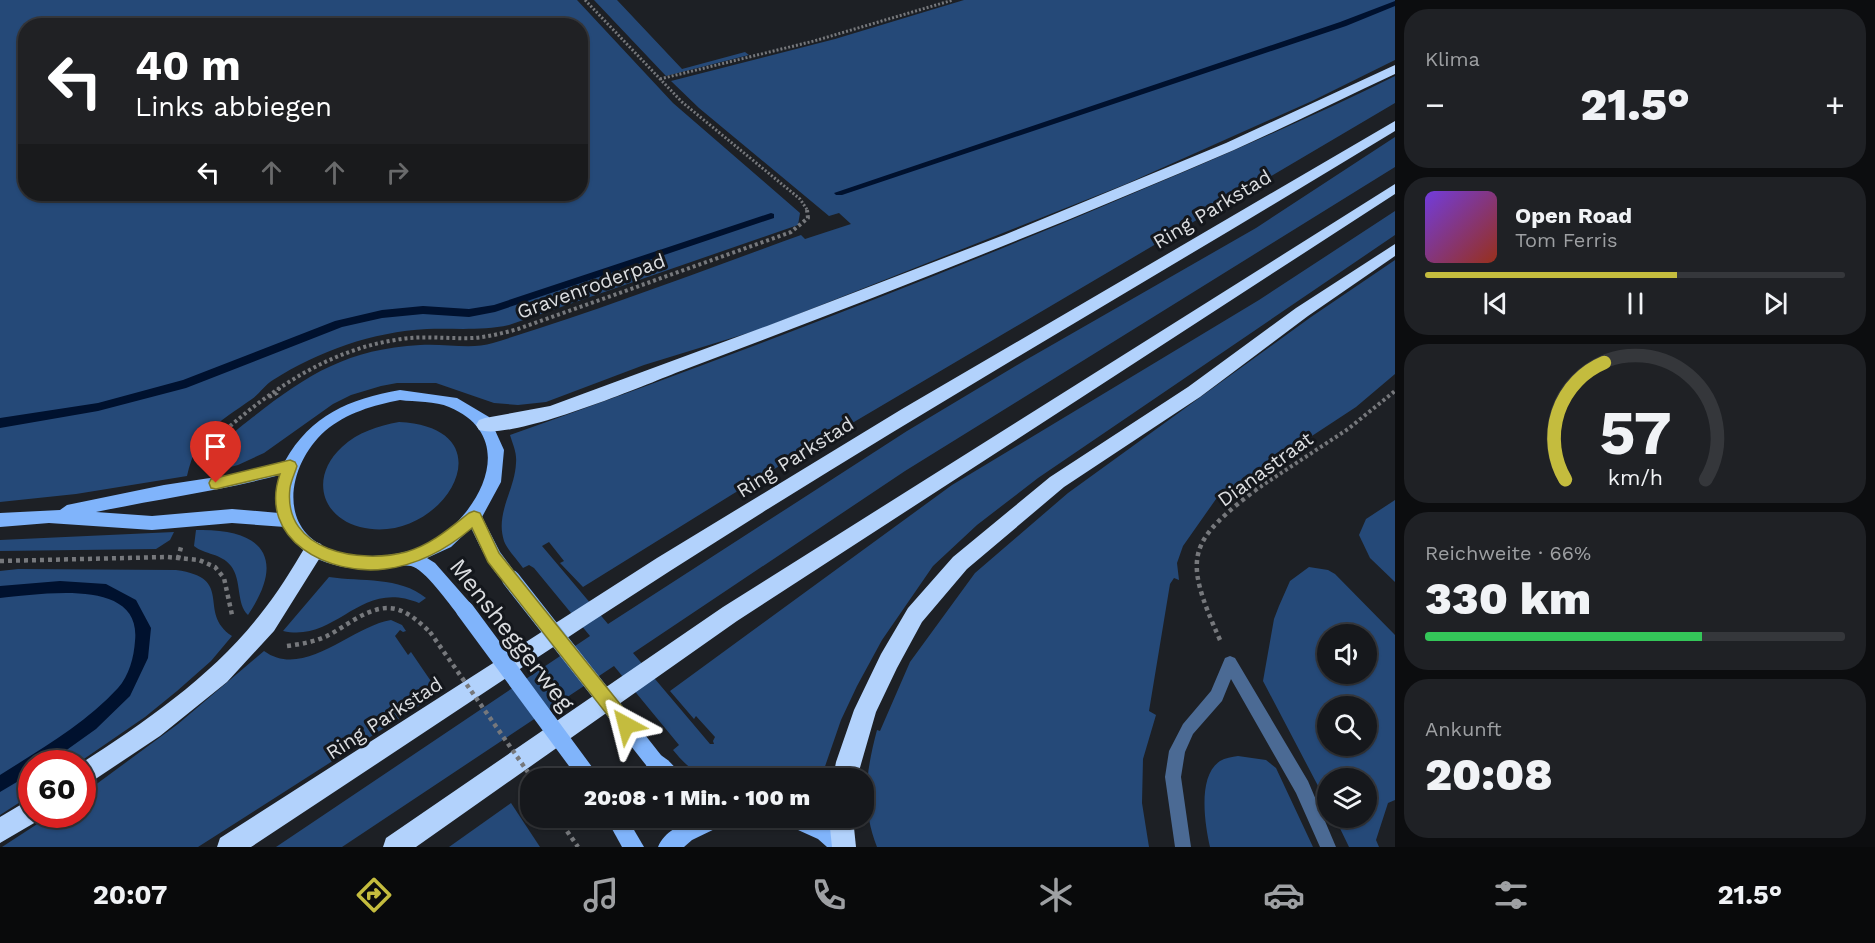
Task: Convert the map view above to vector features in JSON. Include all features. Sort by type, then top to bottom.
[{"type":"highway","points":[[485,425],[552,412],[773,330],[1009,238],[1231,146],[1395,69]]},
{"type":"highway","name":"Ring Parkstad","points":[[229,847],[664,564],[908,414],[1202,242],[1395,125]]},
{"type":"highway","points":[[395,847],[730,614],[1395,188]]},
{"type":"highway","points":[[847,768],[865,710],[889,661],[915,615],[960,563],[1058,482],[1194,392],[1302,312],[1395,249]]},
{"type":"highway","points":[[96,767],[167,716],[217,675],[258,635],[286,597],[314,550]]},
{"type":"highway","points":[[0,831],[18,819]]},
{"type":"highway","points":[[842,828],[844,847]]},
{"type":"main road","points":[[421,395],[458,404],[473,413],[485,425],[493,438],[497,452],[494,485],[474,518],[443,542],[412,557],[385,563],[359,563],[334,559],[314,550],[300,538],[288,520],[283,506],[283,487],[290,466],[306,442],[321,427],[348,410],[378,399],[421,395]]},
{"type":"main road","points":[[0,520],[49,516],[164,491],[236,480],[290,466]]},
{"type":"main road","points":[[49,516],[152,523],[232,516],[288,520]]},
{"type":"main road","name":"Mensheggerweg","points":[[474,518],[494,557],[661,768]]},
{"type":"main road","name":"Mensheggerweg","points":[[412,557],[429,568],[465,610],[582,768]]},
{"type":"main road","points":[[622,828],[634,847]]},
{"type":"main road","points":[[668,847],[695,828]]},
{"type":"main road","points":[[816,828],[844,847]]},
{"type":"street","points":[[1183,847],[1173,777],[1177,751],[1188,729],[1217,696],[1230,663]]},
{"type":"street","points":[[1230,663],[1302,787],[1328,847]]},
{"type":"path","name":"Gravenroderpad","points":[[196,487],[201,463],[210,446],[261,400],[277,393],[280,385],[320,362],[361,347],[419,337],[480,338],[518,329],[790,232],[808,218],[808,211],[800,199],[716,132],[659,80],[585,0]]},
{"type":"path","points":[[659,80],[797,46],[953,0]]},
{"type":"path","name":"Dianastraat","points":[[1230,663],[1194,579],[1196,555],[1206,537],[1227,512],[1248,495],[1351,427],[1395,391]]},
{"type":"path","points":[[0,561],[178,559],[187,521]]},
{"type":"path","points":[[430,632],[525,768]]},
{"type":"path","points":[[566,828],[578,847]]},
{"type":"shaded area","points":[[0,0],[577,0],[673,103],[800,213],[798,225],[509,325],[478,329],[406,331],[366,339],[327,352],[273,380],[252,399],[219,422],[210,430],[197,449],[187,476],[76,494],[0,502]]},
{"type":"shaded area","points":[[594,0],[617,0],[682,69],[745,52],[749,55],[666,76]]},
{"type":"shaded area","points":[[964,0],[1395,0],[1395,60],[1312,101],[1126,184],[761,329],[644,365],[546,402],[518,405],[494,403],[436,383],[397,383],[381,386],[351,395],[333,404],[264,453],[238,465],[211,472],[215,455],[225,441],[239,428],[311,376],[350,358],[394,347],[476,346],[493,343],[609,305],[801,235],[805,239],[851,224],[839,213],[829,216],[699,108],[671,81],[835,39]]},
{"type":"shaded area","points":[[1395,76],[1395,103],[749,484],[583,587],[560,563],[564,561],[549,542],[542,546],[608,624],[907,431],[1256,228],[1395,137],[1395,167],[905,471],[633,653],[710,744],[714,744],[715,737],[696,716],[694,719],[670,691],[952,485],[1259,300],[1395,211],[1395,235],[1038,478],[977,525],[933,566],[882,640],[857,686],[841,720],[824,768],[691,768],[673,750],[679,745],[614,666],[342,847],[276,847],[590,636],[534,568],[529,565],[523,568],[504,541],[502,521],[516,463],[510,435],[884,296],[1215,159]]},
{"type":"shaded area","points":[[1395,260],[1395,374],[1356,407],[1216,499],[1183,546],[1177,563],[1179,580],[1174,578],[1170,584],[1149,711],[1156,715],[1143,759],[1142,803],[1149,847],[877,847],[871,828],[874,828],[874,768],[869,768],[877,730],[880,731],[910,662],[975,573],[1068,493],[1311,317]]},
{"type":"shaded area","points":[[399,422],[434,429],[453,444],[459,463],[453,485],[438,505],[416,520],[390,529],[360,527],[346,522],[328,504],[324,493],[323,482],[332,458],[348,442],[362,434]]},
{"type":"shaded area","points":[[1395,500],[1395,582],[1370,558],[1359,535],[1366,519]]},
{"type":"shaded area","points":[[196,530],[237,534],[251,540],[261,550],[266,562],[266,577],[260,594],[248,615],[242,605],[237,578],[231,566],[218,556],[194,546]]},
{"type":"shaded area","points":[[174,532],[170,540],[156,549],[0,551],[0,540]]},
{"type":"shaded area","points":[[1309,567],[1328,570],[1335,574],[1395,635],[1395,800],[1388,803],[1376,840],[1379,847],[1349,847],[1340,828],[1377,828],[1377,768],[1317,768],[1317,784],[1263,681],[1274,619],[1290,581]]},
{"type":"shaded area","points":[[18,569],[176,570],[194,574],[205,580],[211,588],[216,617],[222,627],[232,636],[211,661],[177,691],[145,717],[96,751],[18,750],[18,803],[0,815],[0,571]]},
{"type":"shaded area","points":[[329,577],[392,583],[404,586],[426,598],[419,603],[398,598],[380,599],[364,604],[319,628],[302,632],[283,631]]},
{"type":"shaded area","points":[[391,620],[402,625],[406,631],[400,630],[395,636],[408,655],[411,652],[439,693],[198,847],[2,847],[31,828],[96,828],[96,784],[178,724],[264,651],[279,658],[295,659],[311,656],[376,624]]},
{"type":"shaded area","points":[[1238,756],[1266,760],[1276,768],[1313,847],[1210,847],[1204,801],[1208,778],[1220,761]]},
{"type":"shaded area","points":[[511,803],[520,817],[520,828],[527,828],[540,847],[449,847]]},
{"type":"waterway","points":[[839,193],[1343,24],[1395,3]]},
{"type":"waterway","points":[[0,423],[98,407],[186,384],[339,324],[382,314],[423,310],[469,313],[495,308],[771,216]]},
{"type":"waterway","points":[[0,592],[60,587],[106,590],[131,604],[144,628],[141,658],[125,691],[91,724],[53,750]]},
{"type":"waterway","points":[[0,784],[18,773]]},
{"type":"route","points":[[216,483],[290,466],[283,487],[283,506],[288,520],[300,538],[314,550],[334,559],[359,563],[385,563],[412,557],[436,547],[457,534],[474,518],[494,557],[626,725]]}]
